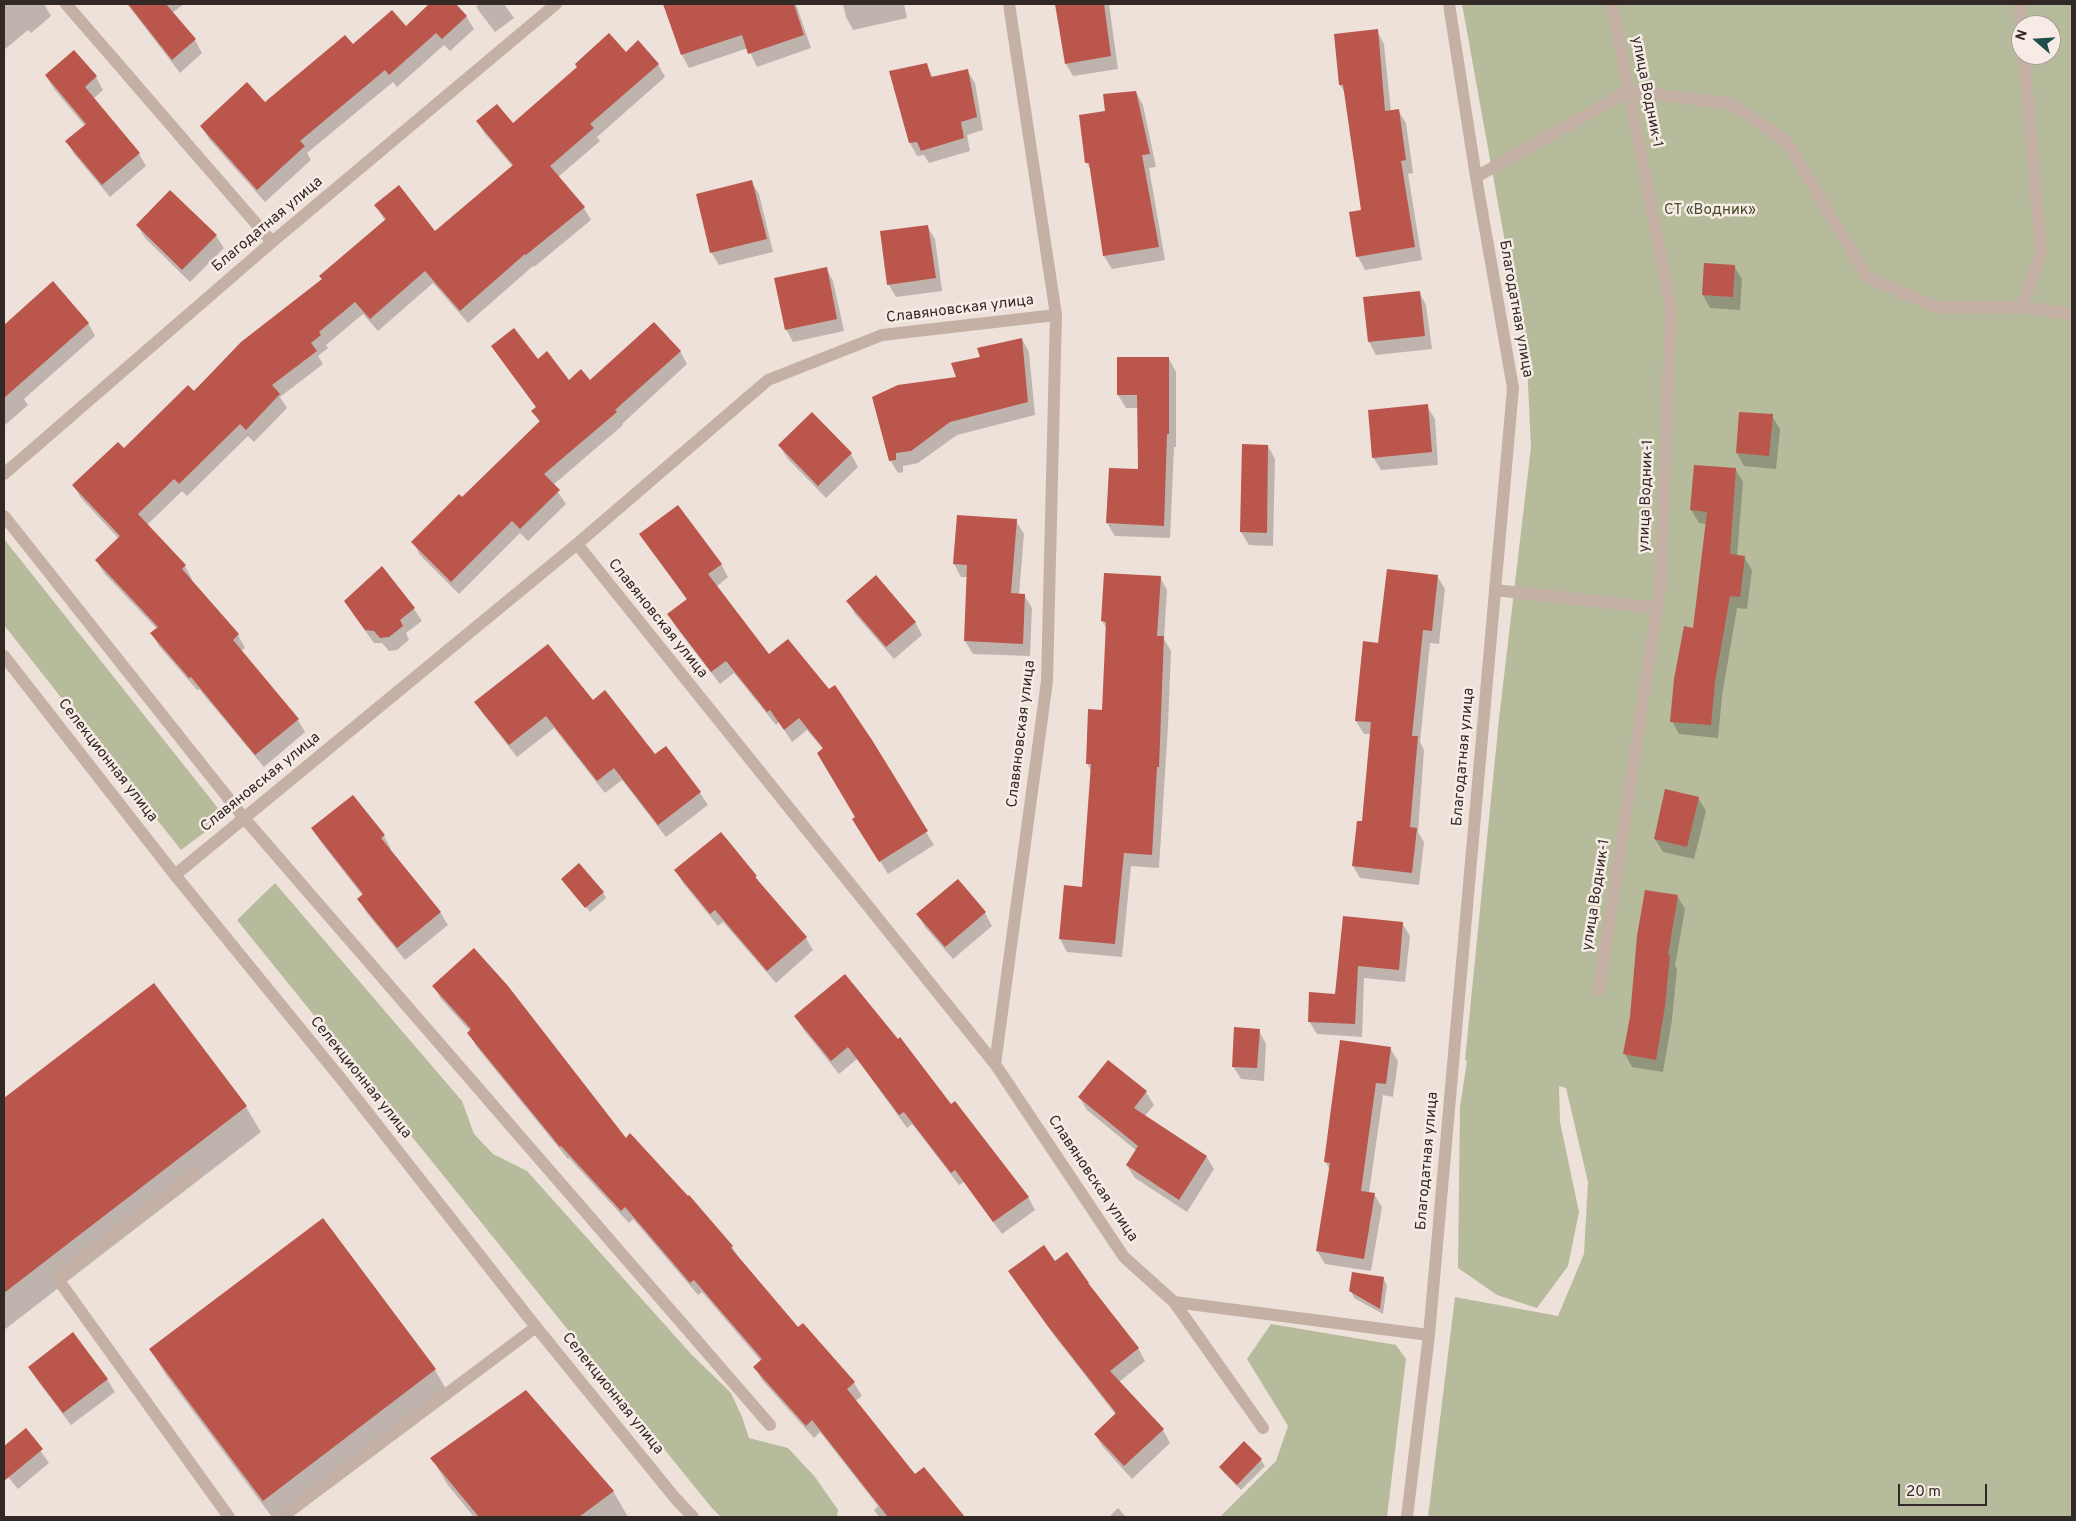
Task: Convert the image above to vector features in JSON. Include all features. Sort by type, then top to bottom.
[{"type":"street","points":[[66,4],[272,242]]},
{"type":"street","name":"Благодатная улица","points":[[4,474],[272,242],[556,4]]},
{"type":"street","name":"Славяновская улица","points":[[995,1064],[1046,681],[1056,315],[1010,4]]},
{"type":"street","name":"Благодатная улица","points":[[1407,1517],[1429,1335],[1513,388],[1448,4]]},
{"type":"street","name":"улица Водник-1","points":[[1599,990],[1660,588],[1671,309],[1612,4]]},
{"type":"street","points":[[2022,306],[2041,253],[2025,65]]},
{"type":"street","points":[[1476,177],[1629,91],[1732,104],[1786,142],[1867,277],[1936,307],[2022,306],[2072,314]]},
{"type":"street","name":"Славяновская улица","points":[[175,875],[577,544],[768,380],[882,335],[1056,315]]},
{"type":"street","points":[[4,516],[244,818],[770,1425]]},
{"type":"street","name":"Славяновская улица","points":[[577,544],[995,1064],[1124,1256],[1174,1302],[1263,1428]]},
{"type":"street","points":[[1495,590],[1657,608]]},
{"type":"street","name":"Селекционная улица","points":[[5,661],[175,875],[342,1080],[536,1327],[675,1498],[693,1517]]},
{"type":"street","points":[[196,1174],[57,1278],[229,1517]]},
{"type":"street","points":[[1174,1302],[1429,1335]]},
{"type":"street","points":[[282,1517],[536,1327]]},
{"type":"green space","name":"СТ «Водник»","points":[[1462,4],[2072,4],[2072,1517],[1428,1517],[1455,1297],[1558,1316],[1584,1254],[1588,1182],[1566,1088],[1559,1086],[1560,1122],[1579,1212],[1568,1266],[1537,1308],[1497,1295],[1458,1268],[1460,1107],[1467,1061],[1465,1060],[1499,719],[1531,447],[1527,364]]},
{"type":"green space","points":[[4,539],[225,817],[181,850],[4,625]]},
{"type":"green space","points":[[275,883],[462,1101],[474,1134],[493,1154],[527,1171],[692,1355],[731,1393],[749,1438],[788,1448],[815,1477],[838,1510],[837,1517],[721,1517],[711,1507],[237,920]]},
{"type":"green space","points":[[1271,1324],[1396,1345],[1406,1359],[1387,1517],[1220,1517],[1276,1461],[1288,1426],[1247,1359]]},
{"type":"building","points":[[128,4],[166,4],[196,39],[172,60]]},
{"type":"building","points":[[429,4],[456,4],[467,16],[442,39],[436,33],[389,75],[385,70],[300,141],[305,146],[257,190],[200,126],[247,82],[265,102],[345,35],[353,44],[392,10],[406,26]]},
{"type":"building","points":[[663,4],[794,4],[804,35],[748,54],[742,35],[681,55]]},
{"type":"building","points":[[1055,4],[1104,4],[1111,56],[1065,64]]},
{"type":"building","points":[[1378,29],[1385,111],[1399,109],[1406,160],[1401,161],[1415,247],[1356,257],[1349,212],[1361,210],[1343,85],[1339,85],[1334,34]]},
{"type":"building","points":[[609,33],[626,52],[638,40],[659,64],[590,124],[594,128],[550,166],[585,207],[525,254],[460,311],[425,271],[370,319],[355,302],[319,332],[321,335],[311,343],[317,351],[272,385],[280,394],[246,430],[240,424],[179,484],[174,479],[138,514],[186,565],[182,569],[239,634],[233,640],[299,719],[255,755],[191,677],[189,678],[150,633],[158,627],[95,560],[120,536],[72,485],[118,442],[124,448],[188,385],[194,391],[241,342],[322,279],[319,276],[386,219],[374,205],[399,185],[435,231],[513,165],[476,121],[497,104],[513,123],[577,67],[575,64]]},
{"type":"building","points":[[74,50],[97,76],[85,87],[140,153],[102,185],[65,141],[86,124],[45,75]]},
{"type":"building","points":[[927,63],[931,77],[968,69],[977,117],[961,122],[964,138],[921,151],[917,142],[909,143],[889,71]]},
{"type":"building","points":[[1136,91],[1150,154],[1142,155],[1159,247],[1103,256],[1089,163],[1085,163],[1079,115],[1105,111],[1103,94]]},
{"type":"building","points":[[752,180],[767,239],[710,253],[696,194]]},
{"type":"building","points":[[170,190],[217,235],[182,270],[136,225]]},
{"type":"building","points":[[928,225],[936,278],[887,285],[880,231]]},
{"type":"building","points":[[1704,263],[1735,265],[1733,297],[1702,295]]},
{"type":"building","points":[[827,267],[837,319],[785,330],[774,278]]},
{"type":"building","points":[[53,281],[89,323],[4,398],[4,325]]},
{"type":"building","points":[[1420,291],[1425,336],[1368,342],[1363,297]]},
{"type":"building","points":[[654,322],[681,351],[615,410],[617,412],[544,474],[560,490],[520,529],[512,521],[451,582],[411,542],[459,494],[462,497],[540,421],[531,411],[536,407],[491,346],[514,328],[538,359],[547,351],[569,380],[581,369],[590,380]]},
{"type":"building","points":[[1022,338],[1028,402],[950,422],[911,451],[896,453],[896,460],[889,461],[872,397],[898,385],[956,377],[951,363],[980,357],[977,348]]},
{"type":"building","points":[[1117,357],[1169,357],[1169,434],[1167,434],[1164,526],[1106,523],[1109,468],[1138,469],[1137,395],[1117,395]]},
{"type":"building","points":[[1428,404],[1432,452],[1372,458],[1368,410]]},
{"type":"building","points":[[812,412],[852,453],[818,486],[778,445]]},
{"type":"building","points":[[1739,412],[1773,414],[1769,456],[1736,453]]},
{"type":"building","points":[[1242,444],[1268,445],[1267,533],[1240,532]]},
{"type":"building","points":[[1694,465],[1736,468],[1730,554],[1745,556],[1740,597],[1730,596],[1715,682],[1711,725],[1670,722],[1674,679],[1684,626],[1693,628],[1707,512],[1690,510]]},
{"type":"building","points":[[678,505],[722,564],[708,574],[769,654],[788,639],[829,689],[835,685],[872,740],[928,831],[879,862],[852,819],[855,817],[817,753],[823,748],[799,718],[784,730],[770,710],[767,712],[726,661],[711,672],[667,614],[687,599],[639,534]]},
{"type":"building","points":[[957,515],[1017,519],[1011,593],[1025,594],[1023,644],[964,641],[967,565],[953,564]]},
{"type":"building","points":[[382,566],[415,608],[400,620],[403,626],[389,637],[380,638],[374,631],[365,630],[344,601]]},
{"type":"building","points":[[1387,569],[1438,575],[1432,631],[1423,630],[1412,736],[1418,736],[1410,827],[1417,828],[1412,873],[1352,866],[1357,821],[1362,821],[1371,722],[1355,721],[1363,641],[1378,643]]},
{"type":"building","points":[[1104,573],[1161,576],[1157,636],[1164,636],[1159,767],[1157,767],[1152,855],[1124,853],[1115,944],[1059,939],[1064,885],[1082,887],[1091,764],[1086,764],[1088,709],[1102,710],[1106,622],[1101,621]]},
{"type":"building","points":[[876,575],[916,622],[886,647],[846,601]]},
{"type":"building","points":[[548,644],[593,700],[605,690],[655,754],[666,746],[701,792],[658,825],[614,768],[597,781],[546,716],[509,745],[474,702]]},
{"type":"building","points":[[1665,789],[1699,797],[1687,847],[1654,839]]},
{"type":"building","points":[[353,795],[385,835],[381,838],[441,912],[397,948],[357,899],[363,894],[311,828]]},
{"type":"building","points":[[721,832],[757,876],[755,877],[807,937],[767,971],[715,910],[710,914],[674,870]]},
{"type":"building","points":[[579,863],[604,892],[585,908],[561,879]]},
{"type":"building","points":[[958,879],[986,912],[945,947],[916,914]]},
{"type":"building","points":[[1645,890],[1678,895],[1668,955],[1670,955],[1665,1006],[1656,1060],[1623,1054],[1630,1017],[1637,936]]},
{"type":"building","points":[[1343,916],[1403,922],[1399,970],[1358,966],[1355,1024],[1308,1022],[1309,992],[1335,994]]},
{"type":"building","points":[[474,948],[508,986],[626,1138],[630,1133],[689,1195],[798,1327],[803,1323],[855,1382],[847,1389],[915,1474],[924,1467],[965,1517],[888,1517],[812,1420],[806,1426],[753,1367],[762,1359],[694,1280],[690,1283],[625,1207],[621,1211],[560,1147],[467,1033],[471,1029],[432,986]]},
{"type":"building","points":[[845,974],[898,1039],[900,1037],[951,1104],[955,1101],[1029,1197],[993,1222],[955,1170],[951,1173],[904,1112],[899,1115],[848,1047],[831,1061],[794,1016]]},
{"type":"building","points":[[154,983],[247,1106],[4,1293],[4,1098]]},
{"type":"building","points":[[1234,1027],[1260,1029],[1257,1068],[1232,1067]]},
{"type":"building","points":[[1340,1040],[1391,1047],[1386,1084],[1376,1083],[1361,1191],[1375,1193],[1364,1259],[1316,1251],[1330,1163],[1324,1162]]},
{"type":"building","points":[[1108,1060],[1147,1091],[1134,1108],[1207,1156],[1179,1200],[1126,1165],[1138,1146],[1078,1097]]},
{"type":"building","points":[[323,1218],[436,1369],[263,1501],[149,1349]]},
{"type":"building","points":[[1044,1245],[1055,1261],[1067,1252],[1088,1283],[1139,1348],[1110,1371],[1164,1429],[1124,1466],[1094,1434],[1116,1413],[1047,1325],[1008,1271]]},
{"type":"building","points":[[1352,1272],[1384,1277],[1380,1309],[1349,1291]]},
{"type":"building","points":[[73,1332],[108,1379],[63,1413],[28,1367]]},
{"type":"building","points":[[526,1390],[614,1491],[579,1517],[479,1517],[430,1458]]},
{"type":"building","points":[[26,1428],[43,1449],[4,1481],[4,1446]]},
{"type":"building","points":[[1244,1441],[1262,1459],[1237,1485],[1219,1467]]}]
